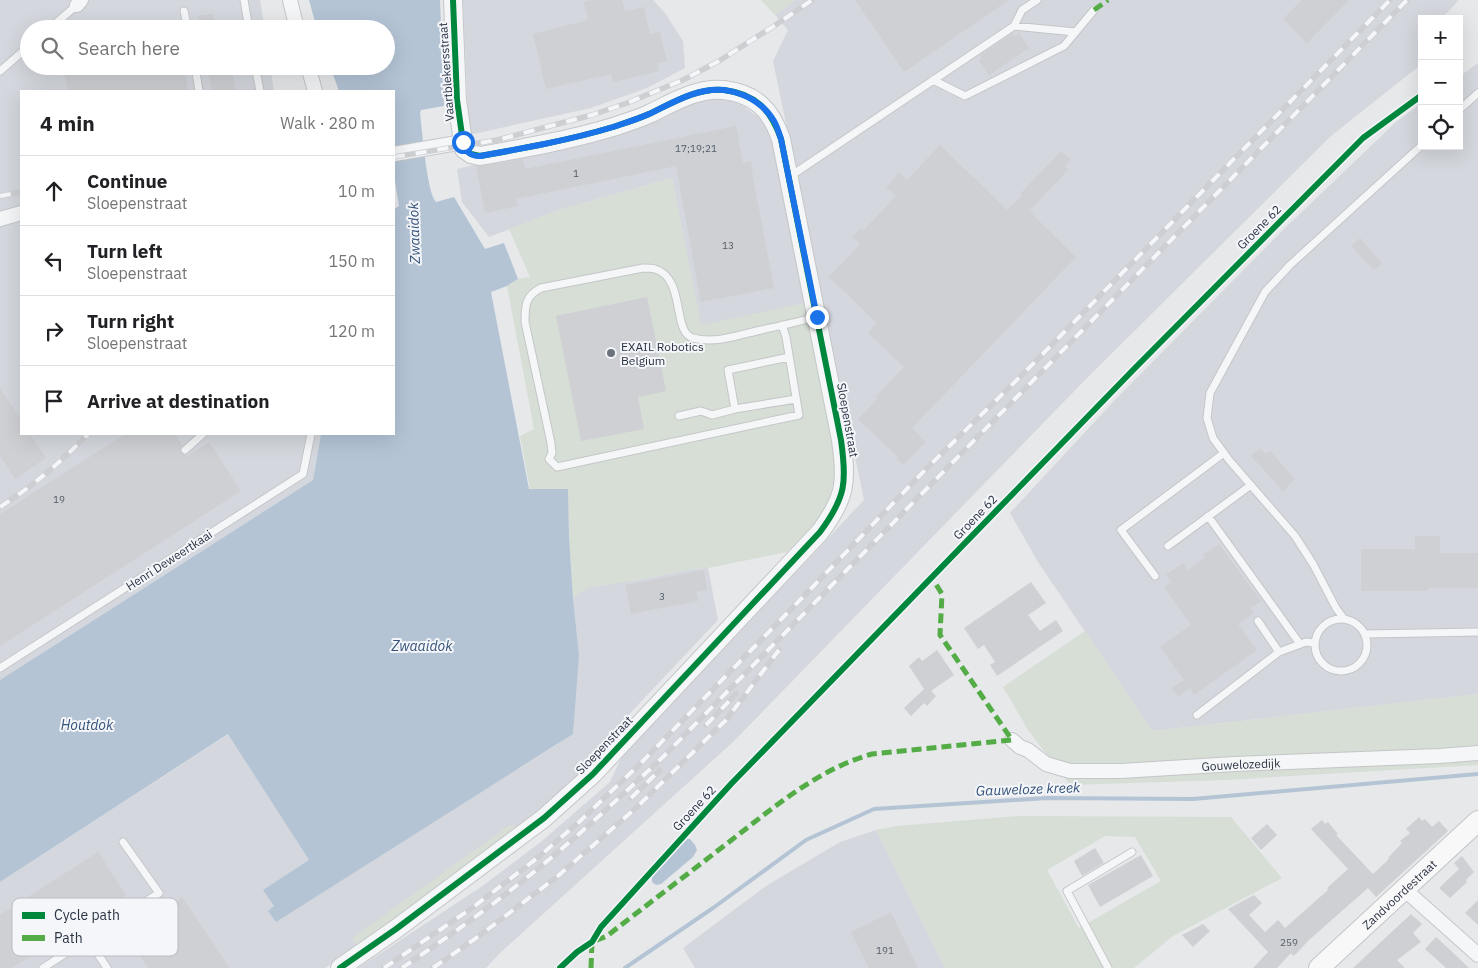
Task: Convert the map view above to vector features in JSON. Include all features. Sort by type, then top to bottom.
[{"type":"main road","name":"Zandvoordestraat","points":[[1319,968],[1478,821]]},
{"type":"street","points":[[290,0],[295,20]]},
{"type":"street","name":"Vaartblekersstraat","points":[[453,0],[457,100],[463,142]]},
{"type":"street","points":[[311,75],[315,90]]},
{"type":"street","name":"Sloepenstraat","points":[[340,968],[396,929],[544,818],[593,774],[820,532],[833,515],[840,499],[844,481],[841,440],[781,139],[775,122],[765,109],[753,99],[740,94],[724,90],[706,91],[694,94],[616,126],[566,140],[475,156],[464,149],[463,142]]},
{"type":"street","points":[[395,154],[463,142]]},
{"type":"street","points":[[0,220],[20,213]]},
{"type":"street","name":"Gouwelozedijk","points":[[1012,740],[1046,764],[1070,771],[1121,771],[1478,753]]},
{"type":"street","points":[[1404,889],[1478,955]]},
{"type":"lane","points":[[244,0],[247,20]]},
{"type":"lane","points":[[789,177],[1014,26],[1022,10],[1037,0]]},
{"type":"lane","points":[[59,20],[79,2]]},
{"type":"lane","points":[[933,80],[965,96],[1064,46],[1094,10]]},
{"type":"lane","points":[[184,11],[186,20]]},
{"type":"lane","points":[[1014,26],[1075,32]]},
{"type":"lane","points":[[0,71],[20,54]]},
{"type":"lane","points":[[197,75],[200,90]]},
{"type":"lane","points":[[257,75],[260,90]]},
{"type":"lane","points":[[1463,106],[1478,93]]},
{"type":"lane","points":[[1344,618],[1330,621],[1319,630],[1314,643],[1316,655],[1323,665],[1333,671],[1345,671],[1356,667],[1364,658],[1367,646],[1365,634],[1357,624],[1344,618],[1336,608],[1313,564],[1295,536],[1212,438],[1207,418],[1210,393],[1265,292],[1290,264],[1418,149]]},
{"type":"lane","points":[[782,325],[799,414],[557,467],[549,459],[552,454],[552,443],[525,322],[525,308],[531,293],[541,288],[643,268],[656,269],[669,279],[676,297],[683,330],[691,338],[720,340],[782,325],[817,317]]},
{"type":"lane","points":[[735,410],[728,370],[789,357]]},
{"type":"lane","points":[[679,416],[701,411],[712,415],[796,399]]},
{"type":"lane","points":[[185,450],[202,435]]},
{"type":"lane","name":"Henri Deweertkaai","points":[[0,668],[303,474],[311,435]]},
{"type":"lane","points":[[1155,576],[1121,530],[1224,453]]},
{"type":"lane","points":[[1168,546],[1251,485]]},
{"type":"lane","points":[[1208,516],[1300,644]]},
{"type":"lane","points":[[1258,621],[1279,652]]},
{"type":"lane","points":[[1365,634],[1478,632]]},
{"type":"lane","points":[[1197,714],[1279,652],[1306,642],[1314,643]]},
{"type":"lane","points":[[123,842],[159,893],[151,898]]},
{"type":"lane","points":[[1108,968],[1067,891],[1132,852]]},
{"type":"lane","points":[[43,968],[62,956]]},
{"type":"lane","points":[[99,956],[107,968]]},
{"type":"shaded area","points":[[0,0],[260,0],[263,20],[20,20],[20,75],[271,75],[274,90],[20,90],[20,435],[321,435],[313,480],[0,680]]},
{"type":"shaded area","points":[[463,0],[653,0],[665,13],[683,41],[685,68],[647,88],[591,108],[469,135]]},
{"type":"shaded area","points":[[761,0],[796,0],[775,15]]},
{"type":"shaded area","points":[[796,0],[1459,0],[1445,15],[1418,15],[1418,67],[1331,136],[1088,377],[733,742],[500,953],[486,968],[358,968],[481,887],[542,841],[610,782],[621,758],[864,500],[773,61],[788,30],[775,15]]},
{"type":"shaded area","points":[[1478,63],[1478,694],[1152,731],[1038,562],[1010,513],[1113,402],[1284,229],[1396,122],[1418,106],[1418,150],[1463,150],[1463,74]]},
{"type":"shaded area","points":[[710,97],[730,100],[745,107],[761,119],[771,136],[806,303],[701,326],[672,178],[559,210],[489,237],[462,202],[457,169],[620,130]]},
{"type":"shaded area","points":[[672,178],[701,325],[806,303],[831,429],[835,457],[834,480],[828,503],[816,523],[787,552],[708,568],[692,569],[587,588],[573,598],[568,490],[530,489],[520,436],[534,429],[507,286],[518,279],[530,277],[509,229],[559,210]]},
{"type":"shaded area","points":[[708,568],[718,620],[586,760],[588,766],[516,828],[392,922],[325,968],[0,968],[0,882],[229,734],[309,860],[304,903],[558,744],[579,655],[573,598],[587,588],[692,569]]},
{"type":"shaded area","points":[[1085,631],[1152,731],[1478,694],[1478,765],[1225,780],[1070,785],[1028,730],[1003,687]]},
{"type":"shaded area","points":[[1018,816],[1231,817],[1282,878],[1173,936],[1134,968],[945,968],[876,830],[897,826]],"holes":[[[1105,836],[1135,837],[1161,881],[1079,928],[1047,870]]]},
{"type":"shaded area","points":[[512,825],[516,828],[392,922],[357,946],[352,938]]},
{"type":"shaded area","points":[[876,830],[945,968],[695,968],[683,948],[766,886],[840,842]]},
{"type":"water","name":"Zwaaidok","points":[[309,0],[440,0],[444,106],[421,110],[420,113],[430,187],[436,202],[454,197],[485,249],[504,243],[518,279],[507,286],[491,292],[529,489],[568,489],[573,598],[579,655],[573,734],[276,922],[268,911],[274,906],[263,890],[309,860],[228,734],[0,882],[0,680],[313,480],[321,435],[395,435],[395,208],[399,206],[395,181],[395,90],[339,90],[333,75],[395,75],[395,20],[315,20]]},
{"type":"water","points":[[687,839],[690,839],[697,850],[693,857],[661,884],[656,885],[652,882],[652,877]]},
{"type":"building","points":[[591,0],[622,0],[625,11],[644,7],[650,34],[660,32],[667,61],[657,63],[659,71],[613,82],[611,74],[546,89],[533,34],[588,20],[584,2]]},
{"type":"building","points":[[855,0],[1009,0],[904,72]]},
{"type":"building","points":[[1302,0],[1349,0],[1307,43],[1283,19]]},
{"type":"building","points":[[213,14],[214,20],[199,20],[198,16]]},
{"type":"building","points":[[1013,33],[1015,36],[1019,33],[1029,48],[989,75],[979,60],[982,58],[980,55]]},
{"type":"building","points":[[65,75],[185,75],[188,90],[68,90]]},
{"type":"building","points":[[209,75],[233,75],[236,90],[212,90]]},
{"type":"building","points":[[736,126],[743,163],[751,161],[774,288],[701,302],[676,166],[516,199],[518,206],[485,213],[476,166],[523,159],[525,169]]},
{"type":"building","points":[[940,145],[1007,210],[1022,196],[1020,194],[1061,151],[1071,160],[1065,166],[1068,170],[1030,210],[1076,257],[912,428],[926,442],[903,465],[896,459],[898,457],[858,419],[877,399],[875,397],[904,367],[868,333],[877,323],[829,277],[860,244],[853,237],[861,228],[863,231],[896,196],[886,187],[899,173],[907,180]]},
{"type":"building","points":[[1360,238],[1382,263],[1374,270],[1351,246]]},
{"type":"building","name":"EXAIL Robotics Belgium","points":[[647,297],[666,391],[638,397],[644,429],[581,441],[556,316]]},
{"type":"building","points":[[0,388],[20,418],[20,435],[31,435],[46,458],[15,479],[0,456]]},
{"type":"building","points":[[123,435],[176,435],[182,445],[180,451],[184,455],[189,455],[209,442],[241,491],[0,646],[0,514]]},
{"type":"building","points":[[1260,448],[1266,454],[1270,451],[1295,479],[1283,491],[1251,456]]},
{"type":"building","points":[[1415,536],[1440,536],[1440,553],[1478,553],[1478,588],[1428,588],[1428,591],[1361,591],[1361,549],[1415,549]]},
{"type":"building","points":[[1219,544],[1261,601],[1251,608],[1254,613],[1238,624],[1257,650],[1194,695],[1190,688],[1178,697],[1172,688],[1184,680],[1160,647],[1191,625],[1164,587],[1171,582],[1166,575],[1183,563],[1188,570],[1205,558],[1203,555]]},
{"type":"building","points":[[704,570],[707,590],[696,592],[698,601],[631,614],[625,585]]},
{"type":"building","points":[[1031,582],[1046,603],[1028,615],[1040,631],[1056,620],[1063,631],[997,676],[990,665],[995,662],[984,645],[978,649],[964,628]]},
{"type":"building","points":[[937,650],[954,675],[931,691],[936,696],[927,706],[924,703],[911,716],[904,708],[924,689],[909,666],[919,657],[922,661]]},
{"type":"building","points":[[1419,817],[1422,821],[1425,819],[1432,827],[1439,821],[1448,831],[1376,897],[1368,888],[1309,940],[1295,955],[1293,956],[1291,953],[1277,968],[1253,968],[1268,952],[1228,909],[1254,895],[1262,903],[1249,915],[1265,932],[1278,920],[1285,928],[1328,890],[1327,888],[1348,869],[1311,829],[1322,820],[1325,824],[1328,822],[1338,834],[1336,835],[1373,874],[1402,843],[1400,841],[1410,833],[1406,829]]},
{"type":"building","points":[[1267,824],[1277,835],[1261,850],[1251,838]]},
{"type":"building","points":[[1095,848],[1104,863],[1082,876],[1074,861]]},
{"type":"building","points":[[98,852],[126,895],[121,898],[26,898]]},
{"type":"building","points":[[1141,855],[1153,876],[1100,907],[1088,885]]},
{"type":"building","points":[[1462,856],[1474,872],[1466,880],[1467,882],[1450,898],[1439,888],[1459,869],[1454,863]]},
{"type":"building","points":[[182,897],[230,968],[148,968],[140,956],[178,956],[178,900]]},
{"type":"building","points":[[1478,900],[1478,925],[1465,913]]},
{"type":"building","points":[[12,907],[12,956],[31,956],[12,968],[0,968],[0,915]]},
{"type":"building","points":[[891,912],[918,968],[869,968],[851,932]]},
{"type":"building","points":[[1411,914],[1422,924],[1413,933],[1421,942],[1397,960],[1405,968],[1353,968]]},
{"type":"building","points":[[1203,924],[1210,931],[1193,947],[1182,935]]},
{"type":"building","points":[[1436,937],[1469,968],[1446,968],[1425,949]]},
{"type":"waterway","name":"Gauweloze kreek","points":[[625,968],[713,908],[806,840],[874,809],[1047,798],[1193,799],[1478,774]]},
{"type":"railway","points":[[395,157],[497,140],[592,115],[627,103],[683,80],[719,61],[812,0]]},
{"type":"railway","points":[[384,968],[472,908],[536,859],[579,822],[641,763],[927,468],[1026,371],[1390,0]]},
{"type":"railway","points":[[402,968],[477,916],[539,868],[664,756],[1407,0]]},
{"type":"railway","points":[[0,196],[20,192]]},
{"type":"railway","points":[[0,507],[46,473],[87,435]]},
{"type":"railway","points":[[433,968],[558,876],[637,807],[726,720],[779,650]]},
{"type":"railway","points":[[706,725],[736,694]]},
{"type":"railway","points":[[631,798],[660,770]]},
{"type":"marked path","points":[[1094,10],[1108,0]]},
{"type":"marked path","points":[[591,968],[592,942],[607,936],[779,803],[833,769],[872,754],[1012,740],[940,635],[942,594],[932,578]]},
{"type":"cycle path","points":[[340,968],[396,929],[544,818],[593,774],[820,532],[840,499],[844,478],[841,440],[781,139],[767,112],[761,105],[745,95],[724,90],[705,91],[685,97],[640,118],[597,132],[480,156],[471,154],[464,149],[457,100],[453,0]]},
{"type":"cycle path","name":"Groene 62","points":[[560,968],[577,952],[592,942],[601,927],[731,784],[1135,368],[1363,138],[1418,98]]},
{"type":"place","name":"EXAIL Robotics Belgium","points":[[611,353]]},
{"type":"route","points":[[463,142],[464,149],[468,153],[480,156],[566,140],[592,133],[646,115],[700,92],[724,90],[753,99],[765,109],[775,122],[781,139],[817,317]]},
{"type":"water label","name":"Houtdok","points":[[87,725]]}]
